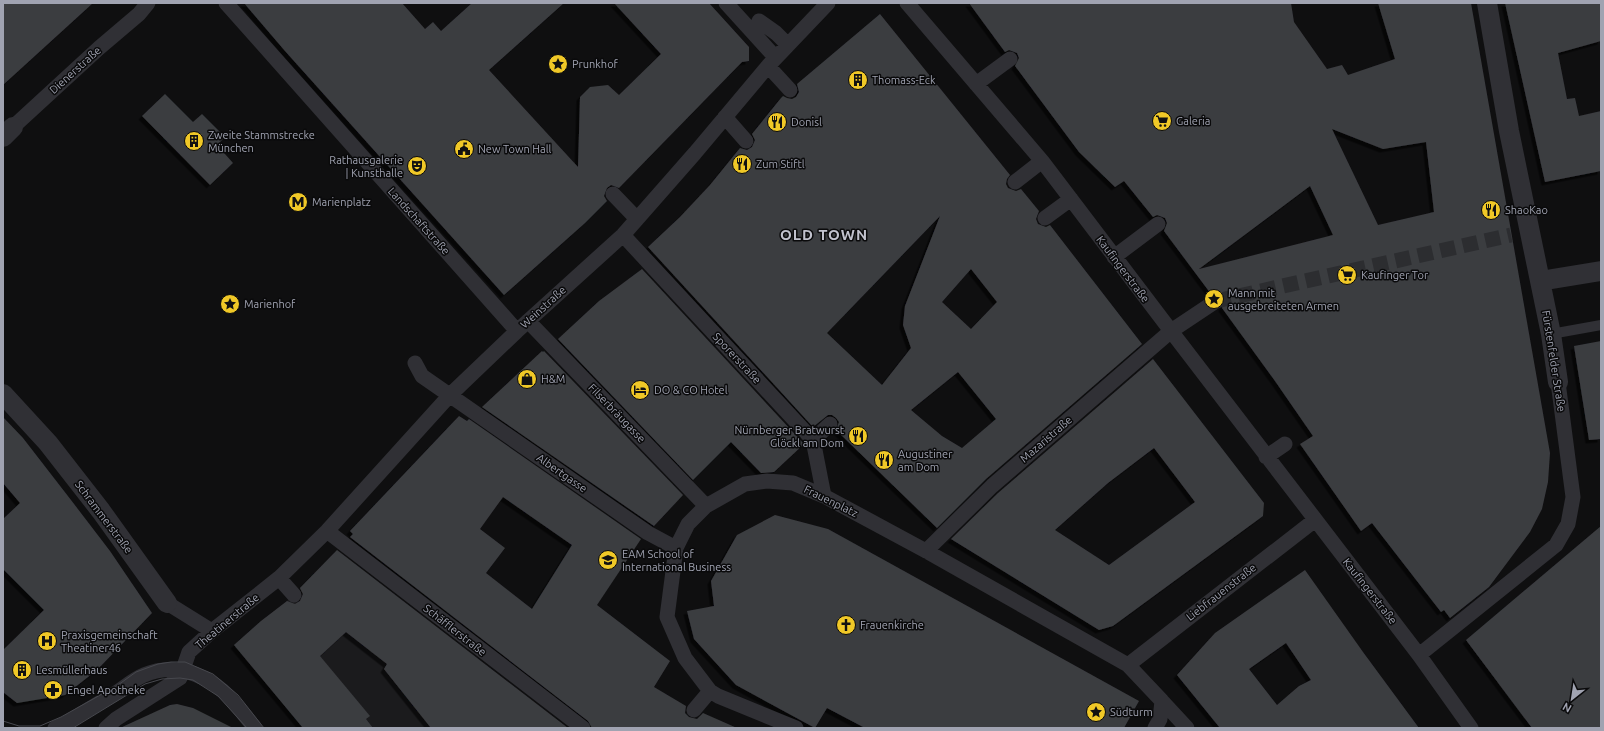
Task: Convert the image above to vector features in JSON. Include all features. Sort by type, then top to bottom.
[{"type":"street","name":"Dienerstraße","points":[[8,132],[99,48],[139,14],[148,3]]},
{"type":"street","name":"Landschaftstraße","points":[[226,3],[517,331]]},
{"type":"street","points":[[726,3],[772,61],[790,90]]},
{"type":"street","points":[[772,61],[828,3]]},
{"type":"street","name":"Fürstenfelder Straße","points":[[1419,655],[1556,545],[1568,524],[1573,497],[1551,334],[1509,131],[1487,3]]},
{"type":"street","name":"Kaufingerstraße","points":[[913,5],[976,84],[1042,161],[1170,331],[1419,655],[1471,728]]},
{"type":"street","points":[[763,18],[787,44]]},
{"type":"street","points":[[976,84],[1010,58]]},
{"type":"street","name":"Weinstraße","points":[[328,531],[450,395],[517,331],[623,235],[772,61]]},
{"type":"street","points":[[725,117],[746,141]]},
{"type":"street","points":[[1016,182],[1042,161]]},
{"type":"street","points":[[614,194],[637,220]]},
{"type":"street","points":[[1045,218],[1071,199]]},
{"type":"street","points":[[1114,257],[1158,224]]},
{"type":"street","name":"Sporerstraße","points":[[623,235],[813,440]]},
{"type":"street","points":[[1540,281],[1601,271]]},
{"type":"street","name":"Mazaristraße","points":[[926,551],[992,486],[1170,331],[1216,300]]},
{"type":"street","name":"Filserbräugasse","points":[[528,321],[706,506]]},
{"type":"street","points":[[415,369],[450,395]]},
{"type":"street","name":"Schrammerstraße","points":[[3,394],[48,443],[101,511],[166,603],[212,631]]},
{"type":"street","name":"Albertgasse","points":[[450,395],[648,533],[676,548]]},
{"type":"street","points":[[824,496],[813,440],[830,424]]},
{"type":"street","points":[[1266,456],[1285,444]]},
{"type":"street","name":"Frauenplatz","points":[[796,728],[718,696],[710,691],[684,658],[667,617],[676,548],[688,524],[706,506],[744,484],[767,481],[793,483],[824,496],[926,551],[1128,665],[1187,728]]},
{"type":"street","name":"Liebfrauenstraße","points":[[1128,665],[1315,520]]},
{"type":"street","name":"Theatinerstraße","points":[[106,728],[116,719],[180,678],[189,652],[212,631],[279,578],[328,531]]},
{"type":"street","name":"Schäfflerstraße","points":[[328,531],[583,728]]},
{"type":"street","points":[[279,578],[294,595]]},
{"type":"street","points":[[55,728],[66,723],[144,675],[163,670],[183,670],[196,674],[222,690],[255,728]]},
{"type":"street","points":[[694,710],[710,691]]},
{"type":"street","points":[[1155,728],[1160,719],[1162,700]]},
{"type":"lane","points":[[1551,334],[1601,325]]},
{"type":"shaded area","points":[[335,553],[557,728],[303,728],[234,645],[261,621],[284,604]]},
{"type":"building","points":[[3,3],[93,3],[3,85]]},
{"type":"building","name":"New Town Hall","points":[[244,3],[402,3],[425,29],[433,22],[441,31],[472,3],[564,3],[489,70],[578,167],[580,97],[590,87],[608,85],[619,95],[661,54],[614,3],[709,3],[749,47],[749,61],[742,62],[619,188],[611,185],[607,188],[604,196],[607,201],[585,223],[504,295],[285,51]]},
{"type":"building","points":[[969,3],[1291,3],[1294,22],[1327,69],[1342,65],[1348,75],[1395,59],[1378,3],[1471,3],[1550,453],[1548,482],[1542,509],[1530,532],[1489,587],[1450,618],[1444,610],[1441,612],[1372,523],[1361,531],[1300,444],[1313,436],[1222,308],[1225,301],[1223,296],[1216,292],[1211,294],[1164,231],[1167,223],[1165,218],[1157,215],[1153,217],[1124,181],[1115,187],[1079,152],[1015,66],[1019,58],[1017,53],[1009,50],[1005,52]],"holes":[[[1332,129],[1383,149],[1426,142],[1434,212],[1378,225]],[[1310,186],[1333,235],[1199,269]]]},
{"type":"building","points":[[1505,3],[1601,3],[1601,41],[1558,53],[1567,99],[1575,98],[1579,116],[1601,111],[1601,171],[1545,182]]},
{"type":"building","points":[[880,14],[1010,175],[1006,184],[1008,188],[1016,191],[1021,189],[1039,211],[1036,219],[1038,224],[1046,227],[1050,225],[1142,344],[986,479],[937,528],[836,430],[839,422],[836,418],[832,415],[828,415],[813,427],[648,247],[680,217],[710,185],[740,148],[747,150],[752,147],[755,140],[752,134],[783,96],[792,99],[796,97],[799,92],[797,84]],"holes":[[[940,216],[905,306],[903,325],[911,348],[882,385],[827,333]],[[971,269],[997,302],[971,329],[942,302]],[[958,372],[996,419],[962,448],[942,436],[911,410]]]},
{"type":"building","name":"Zweite Stammstrecke München","points":[[165,94],[193,122],[202,114],[225,137],[217,145],[233,163],[210,185],[142,116]]},
{"type":"building","points":[[642,269],[804,444],[774,472],[761,473],[731,442],[693,480],[558,339],[599,301]]},
{"type":"building","points":[[1601,341],[1601,439],[1589,440],[1574,346]]},
{"type":"building","points":[[542,351],[544,351],[683,495],[654,526],[482,407]]},
{"type":"building","points":[[1153,359],[1264,503],[1263,516],[1113,626],[1099,630],[951,539],[998,493]],"holes":[[[1154,448],[1195,502],[1109,565],[1055,530],[1108,483]]]},
{"type":"building","points":[[459,416],[467,421],[469,419],[641,539],[597,605],[670,661],[654,687],[686,706],[685,713],[689,717],[697,719],[703,713],[737,728],[592,728],[588,721],[350,537],[353,534],[350,531]],"holes":[[[503,497],[572,545],[532,609],[486,573],[505,548],[480,529]]]},
{"type":"building","points":[[3,417],[23,438],[110,551],[152,613],[97,670],[65,695],[17,703],[3,692],[3,650],[44,610],[3,569],[3,519],[20,503],[3,483]]},
{"type":"building","name":"Frauenkirche","points":[[775,515],[828,529],[1139,701],[1124,728],[865,728],[827,708],[815,728],[736,685],[694,639],[687,611],[714,606],[711,581],[737,535]]},
{"type":"building","points":[[1601,526],[1601,728],[1532,728],[1466,640]]},
{"type":"building","points":[[337,550],[568,728],[431,728],[384,669],[387,664],[346,632],[320,656],[370,716],[366,719],[373,728],[303,728],[234,645],[261,621],[287,601],[295,604],[300,601],[303,594],[300,588]]},
{"type":"building","points":[[1305,570],[1419,728],[1220,728],[1177,675],[1215,633]],"holes":[[[1286,643],[1311,680],[1299,686],[1277,705],[1249,669]]]},
{"type":"building","points":[[177,704],[193,708],[233,728],[120,728],[170,705]]},
{"type":"tunnel","points":[[1216,301],[1511,235]]},
{"type":"tram line","points":[[3,721],[19,726],[40,726],[61,717],[118,685],[136,672],[158,664],[185,662],[213,674],[238,695],[264,728]]},
{"type":"tram line","points":[[73,728],[145,684],[162,679],[180,678],[193,680],[218,696],[247,728]]},
{"type":"place","name":"Prunkhof","points":[[558,64]]},
{"type":"place","name":"Thomass-Eck","points":[[858,80]]},
{"type":"place","name":"Galeria","points":[[1162,121]]},
{"type":"place","name":"Donisl","points":[[777,122]]},
{"type":"place","name":"Zweite Stammstrecke München","points":[[194,141]]},
{"type":"place","name":"New Town Hall","points":[[464,149]]},
{"type":"place","name":"Zum Stiftl","points":[[742,164]]},
{"type":"place","name":"Rathausgalerie | Kunsthalle","points":[[417,166]]},
{"type":"place","name":"Marienplatz","points":[[298,202]]},
{"type":"place","name":"ShaoKao","points":[[1491,210]]},
{"type":"place","name":"Kaufinger Tor","points":[[1347,275]]},
{"type":"place","name":"Mann mit ausgebreiteten Armen","points":[[1214,299]]},
{"type":"place","name":"Marienhof","points":[[230,304]]},
{"type":"place","name":"H&M","points":[[527,379]]},
{"type":"place","name":"DO & CO Hotel","points":[[640,390]]},
{"type":"place","name":"Nürnberger Bratwurst Glöckl am Dom","points":[[858,436]]},
{"type":"place","name":"Augustiner am Dom","points":[[884,460]]},
{"type":"place","name":"EAM School of International Business","points":[[608,560]]},
{"type":"place","name":"Frauenkirche","points":[[846,625]]},
{"type":"place","name":"Praxisgemeinschaft Theatiner46","points":[[47,641]]},
{"type":"place","name":"Lesmüllerhaus","points":[[22,670]]},
{"type":"place","name":"Engel Apotheke","points":[[53,690]]},
{"type":"place","name":"Südturm","points":[[1096,712]]},
{"type":"district","name":"OLD TOWN","points":[[824,235]]}]
